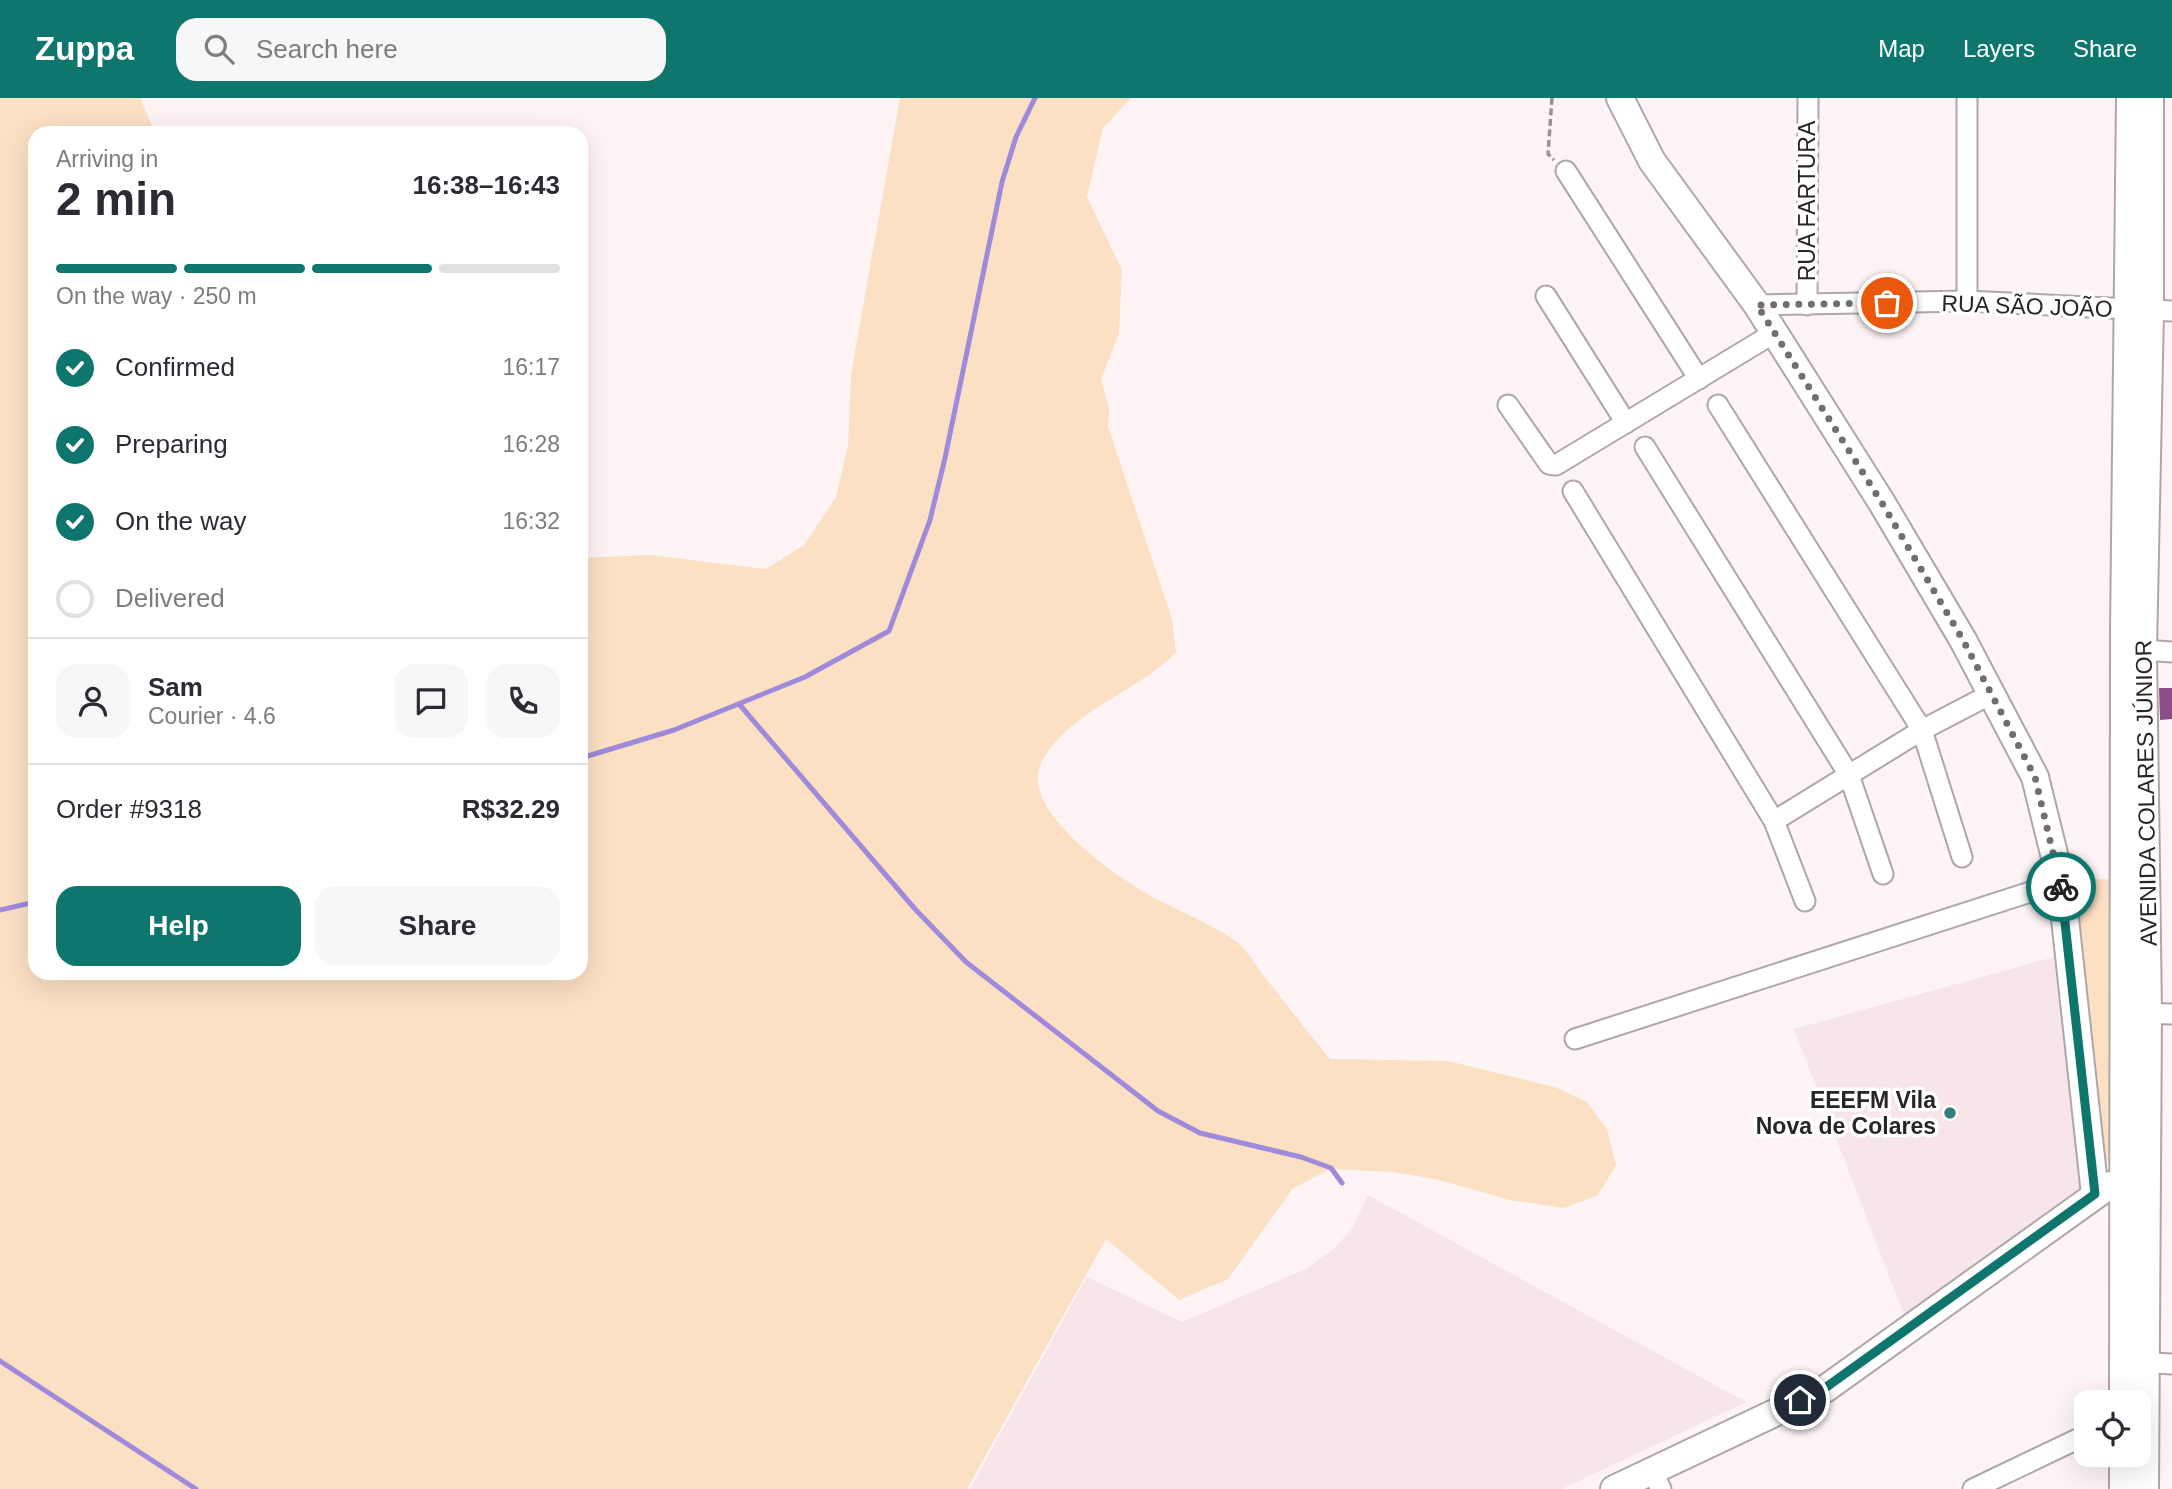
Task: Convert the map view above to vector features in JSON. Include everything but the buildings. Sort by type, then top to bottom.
[{"type":"street","points":[[1620,98],[1651,161],[1757,305],[1882,503],[1992,694],[2035,777],[2061,882],[2095,1194]]},
{"type":"street","name":"RUA FARTURA","points":[[1807,304],[1808,98]]},
{"type":"street","points":[[1967,98],[1967,301]]},
{"type":"street","name":"AVENIDA COLARES JÚNIOR","points":[[2130,98],[2150,311]]},
{"type":"street","name":"AVENIDA COLARES JÚNIOR","points":[[2135,1390],[2134,1171],[2148,1013],[2134,649],[2150,311],[2150,98]]},
{"type":"street","points":[[1566,171],[1699,379]]},
{"type":"street","points":[[1546,296],[1626,423]]},
{"type":"street","name":"RUA SÃO JOÃO","points":[[1757,305],[1967,301],[2150,311]]},
{"type":"street","points":[[1508,405],[1549,464],[1563,462],[1774,333]]},
{"type":"street","points":[[1718,405],[1922,730],[1962,857]]},
{"type":"street","points":[[1645,447],[1849,775],[1882,874]]},
{"type":"street","points":[[1573,491],[1774,821],[1805,901]]},
{"type":"street","points":[[2134,649],[2172,652]]},
{"type":"street","points":[[1774,821],[1922,730],[1992,694]]},
{"type":"street","points":[[1575,1039],[2061,882]]},
{"type":"street","points":[[1614,1489],[1656,1480],[1825,1388],[2095,1194],[2134,1171]]},
{"type":"street","points":[[2134,1362],[2172,1364]]},
{"type":"street","points":[[1973,1489],[2074,1441]]},
{"type":"street","points":[[2123,1467],[2123,1489]]},
{"type":"street","name":"AVENIDA COLARES JÚNIOR","points":[[2143,1467],[2145,1489]]},
{"type":"path","points":[[1552,98],[1548,155],[1566,171]]},
{"type":"shaded area","points":[[0,98],[140,98],[152,126],[28,126],[28,980],[588,980],[588,558],[649,555],[766,569],[804,545],[836,497],[848,445],[851,374],[900,98],[1131,98],[1103,128],[1087,197],[1122,270],[1119,334],[1101,379],[1109,407],[1108,426],[1172,619],[1176,652],[1143,679],[1086,715],[1054,743],[1042,761],[1038,779],[1043,799],[1055,819],[1073,838],[1114,872],[1149,895],[1238,943],[1330,1059],[1448,1061],[1555,1087],[1587,1102],[1607,1129],[1616,1165],[1598,1195],[1564,1208],[1510,1200],[1435,1179],[1393,1172],[1330,1169],[1292,1189],[1228,1279],[1179,1300],[1106,1239],[967,1489],[0,1489]]},
{"type":"shaded area","points":[[2112,879],[2112,1162],[2102,1160],[2070,880]]},
{"type":"shaded area","name":"EEEFM Vila Nova de Colares","points":[[2054,957],[2083,1198],[1904,1315],[1794,1029]]},
{"type":"shaded area","points":[[1368,1195],[1746,1402],[1562,1489],[970,1489],[1087,1277],[1182,1322],[1306,1269],[1332,1250],[1352,1229]]},
{"type":"waterway","points":[[588,756],[674,730],[805,677],[889,631],[930,520],[1002,182],[1016,137],[1035,98]]},
{"type":"waterway","points":[[739,704],[915,909],[966,962],[1158,1111],[1200,1133],[1301,1157],[1331,1168],[1342,1183]]},
{"type":"waterway","points":[[0,910],[28,904]]},
{"type":"waterway","points":[[0,1361],[196,1489]]},
{"type":"way so far","points":[[1887,303],[1757,305],[1882,503],[1963,640],[2035,777],[2061,887]]},
{"type":"place","name":"EEEFM Vila Nova de Colares","points":[[1950,1113]]},
{"type":"route","points":[[1800,1400],[1825,1388],[2095,1194],[2061,887]]}]
